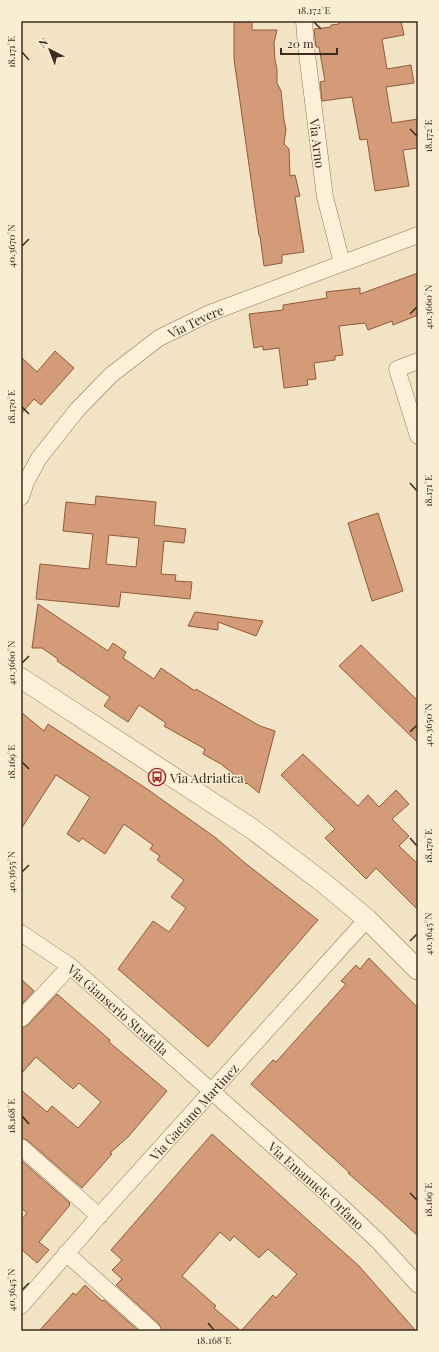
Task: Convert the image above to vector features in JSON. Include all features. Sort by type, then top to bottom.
[{"type":"street","name":"Via Arno","points":[[304,21],[325,197],[342,263]]},
{"type":"street","name":"Via Tevere","points":[[22,486],[39,458],[82,405],[110,375],[159,338],[210,313],[418,235]]},
{"type":"street","points":[[418,361],[397,369],[418,436]]},
{"type":"street","points":[[21,678],[251,828],[325,884],[367,919],[418,970]]},
{"type":"street","name":"Via Gaetano Martinez","points":[[21,1306],[66,1252],[367,919]]},
{"type":"street","name":"Via Gianserio Strafella","points":[[21,933],[70,966],[211,1091]]},
{"type":"street","points":[[21,1019],[70,966]]},
{"type":"street","name":"Via Emanuele Orfano","points":[[211,1091],[340,1205],[379,1242],[418,1285]]},
{"type":"street","points":[[21,1147],[99,1216]]},
{"type":"street","points":[[66,1252],[153,1331]]},
{"type":"building","points":[[234,21],[252,21],[252,30],[277,30],[274,43],[275,60],[277,69],[277,83],[281,91],[286,129],[284,144],[289,149],[290,176],[295,175],[300,196],[295,197],[304,252],[282,255],[282,263],[264,266],[234,59]]},
{"type":"building","points":[[339,21],[401,21],[404,35],[382,39],[387,69],[411,65],[414,83],[386,87],[392,123],[418,119],[418,148],[403,150],[409,186],[375,191],[367,139],[360,140],[352,97],[322,101],[320,82],[325,81],[319,47],[316,47],[314,29],[331,27],[331,25],[339,24]]},
{"type":"building","points":[[418,273],[418,315],[393,325],[392,321],[368,330],[365,323],[339,326],[343,355],[335,356],[335,360],[314,363],[316,379],[307,380],[308,385],[284,388],[279,348],[263,350],[263,346],[254,348],[249,314],[283,310],[283,305],[327,298],[326,292],[360,288],[360,294]]},
{"type":"building","points":[[55,351],[74,368],[41,405],[34,399],[21,414],[21,357],[37,372]]},
{"type":"building","points":[[96,496],[156,502],[154,525],[186,529],[184,543],[164,541],[161,574],[176,575],[175,581],[192,582],[190,599],[121,592],[119,607],[36,599],[40,564],[89,569],[93,534],[63,531],[66,502],[95,505]],"holes":[[[109,535],[139,538],[136,567],[106,564]]]},
{"type":"building","points":[[378,513],[403,591],[372,601],[348,523]]},
{"type":"building","points":[[38,604],[108,651],[113,643],[126,652],[123,658],[154,679],[161,668],[195,691],[196,689],[260,726],[275,731],[259,793],[221,764],[203,754],[205,749],[164,726],[166,723],[139,705],[128,722],[104,706],[110,697],[57,661],[58,659],[42,648],[32,648]]},
{"type":"building","points":[[195,612],[263,621],[256,636],[218,622],[218,630],[188,626]]},
{"type":"building","points":[[361,645],[418,701],[418,743],[339,666]]},
{"type":"building","points":[[21,712],[44,731],[48,724],[147,789],[216,838],[245,863],[318,920],[208,1047],[118,969],[153,921],[169,932],[186,908],[171,897],[184,880],[157,860],[160,856],[150,849],[153,845],[124,824],[105,854],[82,838],[79,842],[67,834],[90,797],[56,775],[21,829]]},
{"type":"building","points":[[303,754],[358,806],[368,795],[379,807],[396,790],[409,804],[392,819],[409,836],[399,846],[418,864],[418,910],[376,868],[366,879],[325,838],[335,829],[281,775]]},
{"type":"building","points":[[369,958],[418,1008],[418,1236],[251,1084],[273,1060],[276,1062],[346,984],[341,981],[356,965],[360,969]]},
{"type":"building","points":[[21,979],[34,991],[21,1005]]},
{"type":"building","points":[[57,994],[110,1040],[109,1042],[167,1091],[128,1137],[110,1153],[112,1154],[82,1188],[27,1140],[21,1138],[21,1090],[47,1112],[52,1106],[78,1128],[101,1102],[79,1083],[73,1089],[36,1057],[21,1074],[21,1028],[28,1025]]},
{"type":"building","points":[[212,1134],[359,1266],[416,1331],[241,1331],[162,1331],[159,1324],[116,1285],[122,1279],[112,1270],[122,1260],[111,1250]],"holes":[[[220,1232],[230,1241],[234,1236],[259,1258],[268,1249],[297,1274],[276,1298],[273,1295],[241,1331],[214,1308],[216,1306],[182,1276]]]},
{"type":"building","points":[[21,1160],[70,1203],[70,1205],[39,1242],[49,1250],[37,1263],[21,1249],[21,1220],[27,1213],[21,1208]]},
{"type":"building","points":[[85,1285],[139,1331],[39,1331],[73,1293],[76,1295]]},
{"type":"place","name":"Via Adriatica","points":[[157,777]]}]
